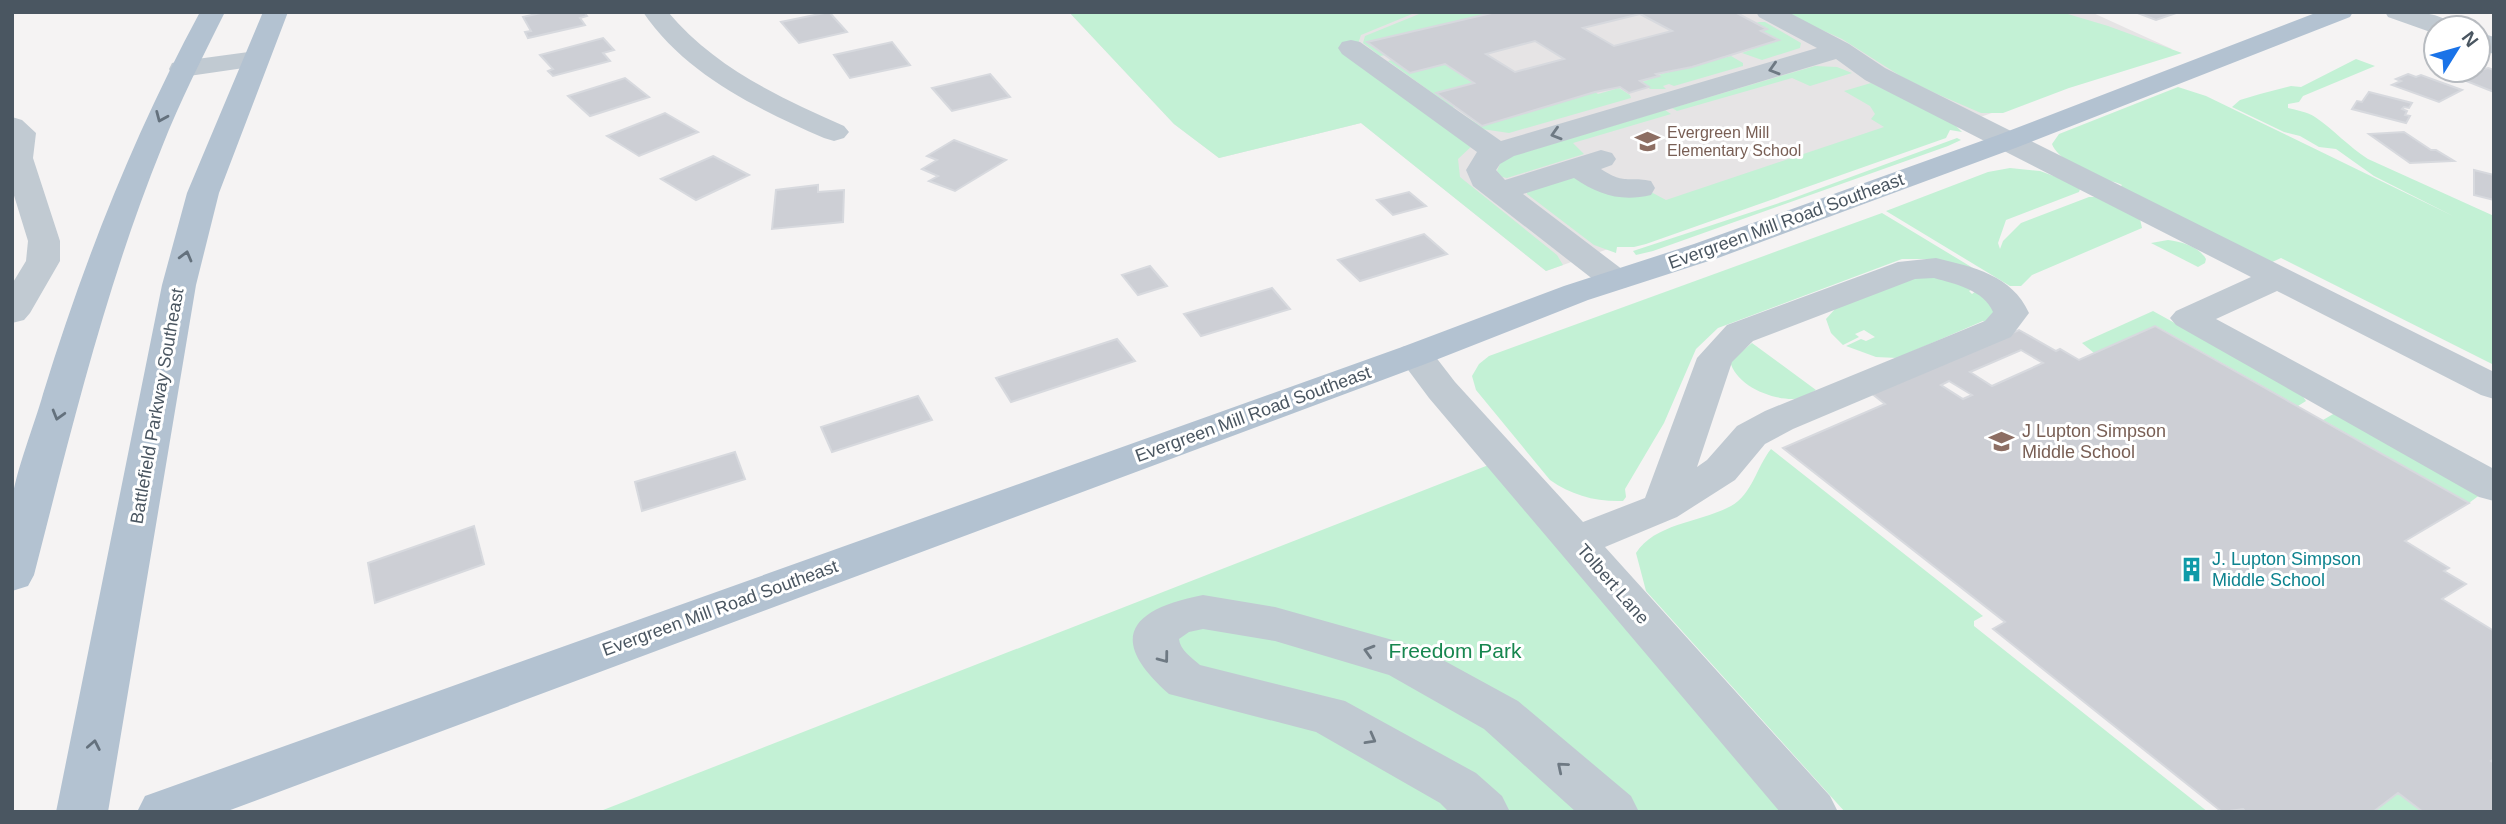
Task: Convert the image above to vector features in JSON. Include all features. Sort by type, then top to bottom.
[{"type":"main road","points":[[12,575],[95,288],[123,208],[182,69],[214,12]]},
{"type":"main road","name":"Battlefield Parkway Southeast","points":[[82,812],[179,285],[203,193],[276,12]]},
{"type":"main road","name":"Evergreen Mill Road Southeast","points":[[163,812],[1615,280],[1706,251],[2008,141],[2341,12]]},
{"type":"street","points":[[655,12],[666,28],[715,68],[772,105],[834,132]]},
{"type":"street","points":[[1768,12],[1840,50],[1875,74],[2494,387]]},
{"type":"street","points":[[2397,12],[2422,21]]},
{"type":"street","points":[[1351,48],[1498,153]]},
{"type":"street","points":[[1615,280],[1484,179],[1481,170],[1488,158],[1840,50]]},
{"type":"street","points":[[182,69],[256,59]]},
{"type":"street","points":[[12,313],[43,261],[44,241],[18,158],[17,129]]},
{"type":"street","points":[[1501,191],[1589,163],[1611,189],[1624,191],[1640,188]]},
{"type":"street","points":[[1576,541],[1662,508],[1721,470],[1751,435],[1779,420],[1998,329],[2011,313],[2006,301],[1981,281],[1958,273],[1936,268],[1910,269],[1740,333],[1715,358],[1662,508]]},
{"type":"street","points":[[2278,278],[2188,318],[2494,487]]},
{"type":"street","name":"Tolbert Lane","points":[[1415,355],[1442,390],[1812,812]]},
{"type":"street","points":[[1484,812],[1458,788],[1328,715],[1186,681],[1172,669],[1156,647],[1156,631],[1177,617],[1203,612],[1275,624],[1404,661],[1501,715],[1613,812]]},
{"type":"shaded area","name":"Evergreen Mill Elementary School","points":[[1069,12],[2091,12],[2172,49],[1546,271],[1361,123],[1219,158],[1174,124]]},
{"type":"green space","points":[[1069,12],[1417,12],[1361,35],[1358,44],[1474,144],[1458,159],[1460,177],[1557,255],[1563,265],[1546,271],[1361,123],[1219,158],[1174,124]]},
{"type":"green space","points":[[1424,12],[1493,13],[1368,42],[1385,55],[1380,56],[1363,43],[1365,36]]},
{"type":"green space","points":[[1782,12],[2061,12],[2182,53],[2069,88],[2003,113],[1981,113],[1902,77],[1842,39]]},
{"type":"green space","points":[[1765,22],[1801,43],[1800,48],[1762,60],[1742,53],[1778,40],[1761,31],[1767,28],[1756,23]]},
{"type":"green space","points":[[1731,56],[1743,63],[1743,66],[1674,86],[1663,86],[1666,89],[1650,89],[1642,82],[1660,76],[1658,75]]},
{"type":"green space","points":[[2356,59],[2375,66],[2303,96],[2299,102],[2288,104],[2288,108],[2315,117],[2368,159],[2494,216],[2494,365],[2281,258],[2270,263],[2118,189],[2122,185],[2119,183],[2088,175],[2066,160],[2052,144],[2059,134],[2178,87],[2206,96],[2453,216],[2374,176],[2336,149],[2319,147],[2232,107],[2240,100],[2260,94],[2291,86],[2301,87]]},
{"type":"green space","points":[[1392,60],[1410,73],[1445,64],[1474,83],[1437,93],[1455,108],[1388,61]]},
{"type":"green space","points":[[1815,66],[1837,67],[1852,73],[1810,86],[1792,78],[1677,111],[1672,108]]},
{"type":"green space","points":[[1871,83],[1953,123],[1962,132],[1950,130],[1946,138],[1646,244],[1617,247],[1616,253],[1594,245],[1527,194],[1527,191],[1567,175],[1649,191],[1666,200],[1884,127],[1871,119],[1875,114],[1870,106],[1844,91]]},
{"type":"green space","points":[[1619,88],[1631,98],[1509,133],[1482,129],[1460,113],[1481,126],[1595,92],[1598,94]]},
{"type":"green space","points":[[1665,110],[1671,114],[1573,143],[1584,154],[1507,178],[1497,171],[1502,159]]},
{"type":"green space","points":[[1957,138],[1961,140],[1653,251],[1636,255],[1633,251],[1788,200]]},
{"type":"green space","points":[[2010,168],[2040,171],[2081,186],[2079,192],[2006,220],[1998,243],[2000,249],[2003,241],[2021,223],[2089,197],[2102,197],[2140,219],[2142,228],[2032,275],[2021,286],[2010,286],[1886,211],[1988,172]]},
{"type":"green space","points":[[1882,213],[1973,268],[1933,259],[1902,259],[1718,328],[1696,349],[1664,423],[1625,489],[1626,497],[1623,501],[1584,496],[1566,490],[1550,480],[1476,390],[1472,376],[1479,364],[1489,356]]},
{"type":"green space","points":[[2168,240],[2194,248],[2206,259],[2205,263],[2198,267],[2151,243]]},
{"type":"green space","points":[[1923,275],[1976,287],[1969,291],[1972,294],[1980,288],[1998,314],[1986,323],[1983,321],[1897,358],[1876,357],[1846,346],[1861,339],[1866,341],[1875,337],[1864,330],[1855,334],[1859,337],[1843,345],[1831,333],[1826,319],[1836,308]]},
{"type":"green space","points":[[2153,311],[2300,392],[2306,401],[2298,406],[2156,326],[2094,353],[2082,343]]},
{"type":"green space","points":[[1752,343],[1816,390],[1804,397],[1792,399],[1770,395],[1749,385],[1740,378],[1730,361]]},
{"type":"green space","points":[[2335,413],[2481,494],[2469,503],[2323,420]]},
{"type":"green space","points":[[1771,449],[1983,616],[1974,621],[1974,626],[2208,812],[1845,812],[1646,591],[1636,553],[1655,535],[1738,501],[1749,488]]},
{"type":"green space","name":"Freedom Park","points":[[1504,459],[1812,812],[598,812]]},
{"type":"green space","points":[[2398,793],[2423,812],[2373,812]]},
{"type":"building","points":[[545,12],[584,12],[587,16],[580,18],[585,25],[528,38],[525,32],[531,31],[523,17]]},
{"type":"building","points":[[829,12],[847,32],[799,43],[781,22]]},
{"type":"building","points":[[1496,12],[1735,12],[1767,29],[1761,31],[1779,40],[1692,67],[1656,74],[1659,76],[1640,81],[1649,87],[1629,93],[1620,87],[1595,92],[1482,126],[1436,93],[1474,83],[1445,64],[1410,73],[1367,42]],"holes":[[[1640,14],[1672,31],[1614,46],[1583,28]],[[1535,41],[1564,59],[1515,72],[1486,54]]]},
{"type":"building","points":[[2135,12],[2179,12],[2156,20]]},
{"type":"building","points":[[603,38],[614,50],[603,53],[610,61],[553,76],[548,71],[553,69],[540,55]]},
{"type":"building","points":[[892,42],[910,65],[850,78],[834,55]]},
{"type":"building","points":[[2492,69],[2494,70],[2494,92],[2474,84],[2492,84]]},
{"type":"building","points":[[990,74],[1010,97],[952,111],[932,88]]},
{"type":"building","points":[[2408,74],[2416,77],[2421,75],[2422,84],[2446,84],[2462,90],[2439,102],[2392,85],[2401,81],[2396,79]]},
{"type":"building","points":[[625,78],[649,97],[590,116],[568,96]]},
{"type":"building","points":[[2369,92],[2412,103],[2409,108],[2402,109],[2407,111],[2405,115],[2410,116],[2406,123],[2352,109],[2357,101],[2362,102]]},
{"type":"building","points":[[665,113],[698,132],[639,156],[607,136]]},
{"type":"building","points":[[2404,132],[2454,161],[2410,163],[2369,134]]},
{"type":"building","points":[[954,140],[1006,160],[955,191],[929,181],[938,176],[922,169],[937,160],[927,156]]},
{"type":"building","points":[[713,156],[749,175],[696,200],[661,179]]},
{"type":"building","points":[[2474,170],[2494,175],[2494,200],[2474,195]]},
{"type":"building","points":[[818,185],[818,192],[844,190],[843,222],[772,229],[776,190]]},
{"type":"building","points":[[1409,192],[1426,206],[1393,215],[1377,200]]},
{"type":"building","points":[[1424,234],[1447,254],[1360,281],[1338,260]]},
{"type":"building","points":[[1150,266],[1167,286],[1138,295],[1122,275]]},
{"type":"building","points":[[1272,288],[1290,309],[1201,336],[1184,314]]},
{"type":"building","name":"J. Lupton Simpson Middle School","points":[[2155,326],[2469,503],[2405,541],[2449,568],[2444,571],[2466,584],[2442,599],[2494,631],[2494,759],[2491,761],[2494,763],[2494,812],[2423,812],[2398,793],[2373,812],[2246,812],[2243,809],[2222,812],[1993,629],[2005,622],[1783,448],[1885,404],[1871,393],[2019,330],[2056,351],[2060,349],[2079,360]],"holes":[[[2021,350],[2043,363],[1992,386],[1970,372]],[[1949,381],[1972,395],[1963,399],[1941,385]]]},
{"type":"building","points":[[1117,339],[1135,361],[1011,402],[996,378]]},
{"type":"building","points":[[918,396],[932,420],[832,452],[821,427]]},
{"type":"building","points":[[735,452],[745,479],[642,511],[635,482]]},
{"type":"building","points":[[474,526],[484,564],[375,603],[368,563]]},
{"type":"place","name":"Evergreen Mill Elementary School","points":[[1647,141]]},
{"type":"place","name":"J Lupton Simpson Middle School","points":[[2002,441]]},
{"type":"place","name":"J. Lupton Simpson Middle School","points":[[2192,569]]}]
